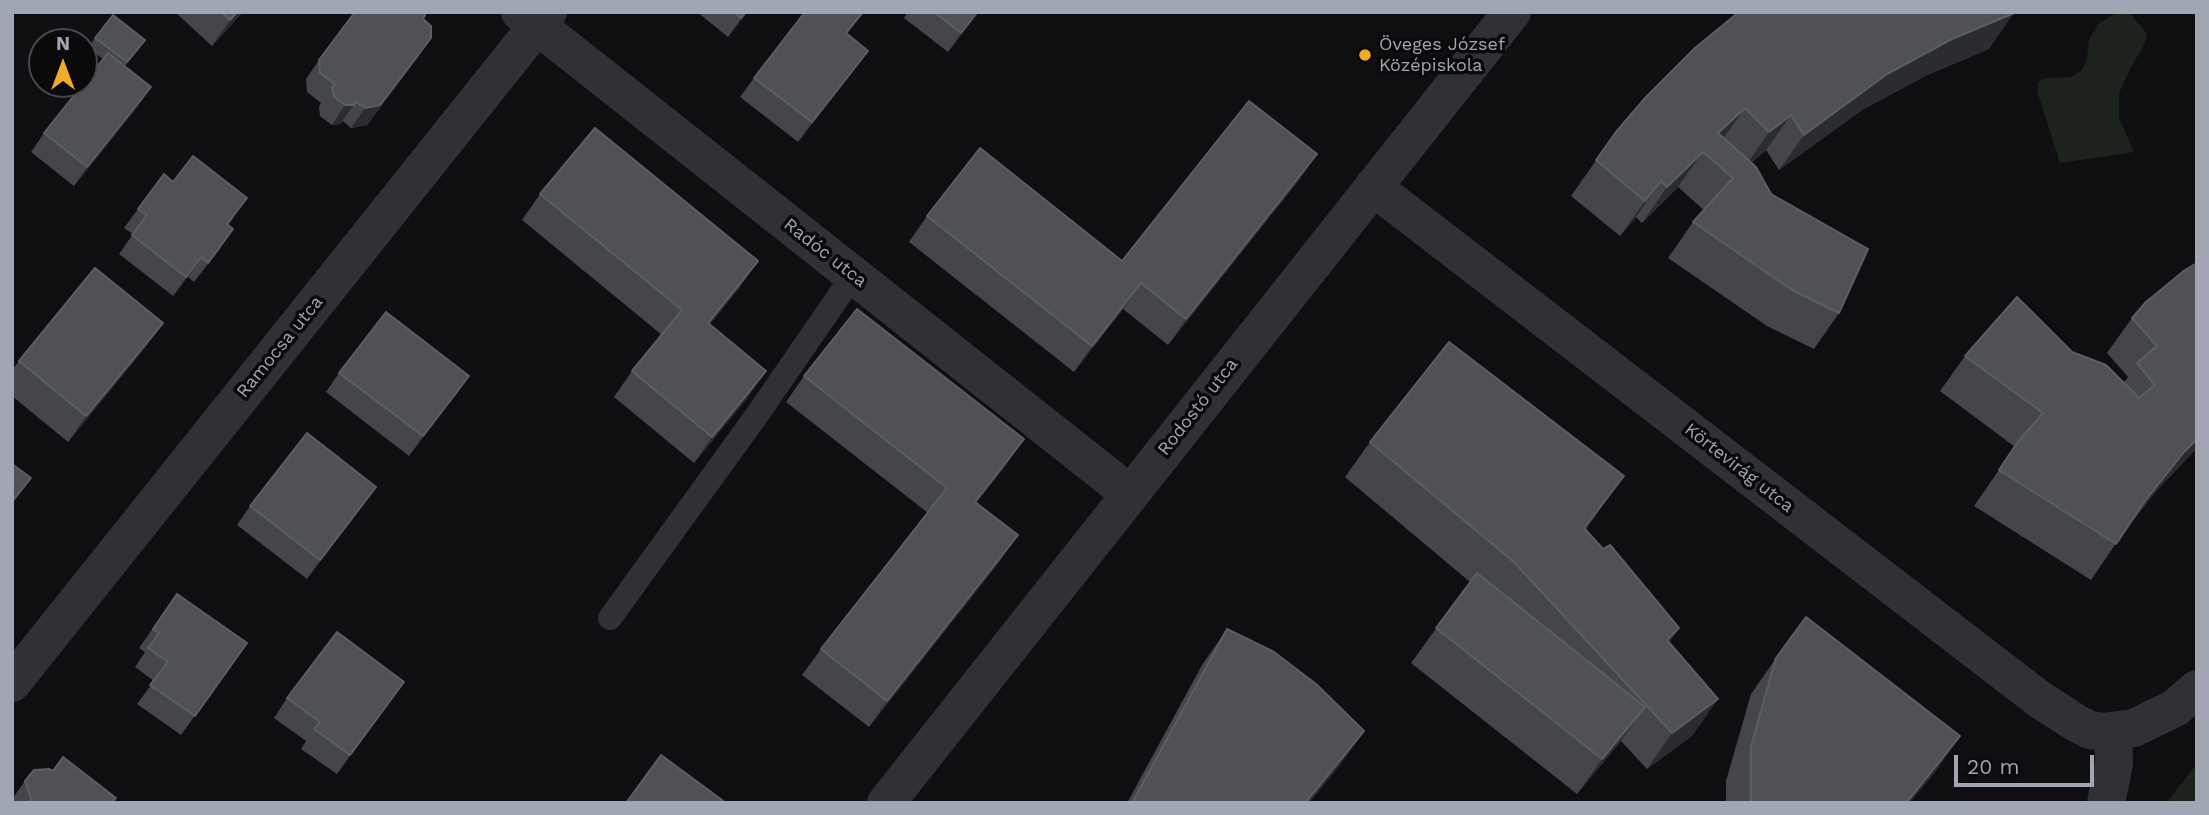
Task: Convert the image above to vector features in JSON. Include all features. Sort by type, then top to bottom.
[{"type":"street","name":"Rodostó utca","points":[[886,803],[1512,12]]},
{"type":"street","name":"Radóc utca","points":[[535,17],[1129,493]]},
{"type":"street","name":"Ramocsa utca","points":[[12,682],[535,17]]},
{"type":"street","name":"Körtevirág utca","points":[[1373,187],[2039,699],[2090,730],[2113,731]]},
{"type":"street","points":[[2106,803],[2114,763],[2113,731],[2134,728],[2175,708],[2197,689]]},
{"type":"lane","points":[[610,618],[757,415],[841,293]]},
{"type":"shaded area","points":[[2129,12],[2147,34],[2119,93],[2119,118],[2134,152],[2060,163],[2038,94],[2038,83],[2044,78],[2072,77],[2082,70],[2087,59],[2089,40],[2098,24],[2113,15]]},
{"type":"shaded area","points":[[2197,764],[2197,803],[2166,803]]},
{"type":"building","points":[[221,12],[237,12],[230,20]]},
{"type":"building","points":[[355,12],[424,12],[423,19],[431,26],[431,38],[380,105],[365,108],[356,102],[354,105],[345,105],[334,97],[332,88],[335,84],[320,73],[319,60]]},
{"type":"building","points":[[734,12],[746,12],[741,18]]},
{"type":"building","points":[[805,12],[863,12],[846,33],[868,51],[812,122],[754,78]]},
{"type":"building","points":[[934,12],[977,12],[961,33]]},
{"type":"building","points":[[1739,12],[2014,13],[1952,39],[1887,74],[1804,135],[1791,115],[1769,132],[1745,108],[1718,133],[1756,167],[1771,194],[1868,249],[1839,313],[1792,290],[1693,222],[1733,178],[1703,152],[1667,187],[1661,181],[1645,201],[1596,160],[1646,97],[1695,48]]},
{"type":"building","points":[[113,15],[145,40],[127,62],[98,40],[98,34]]},
{"type":"building","points":[[108,53],[151,87],[87,167],[44,133],[72,98],[98,98],[98,66]]},
{"type":"building","points":[[1249,101],[1317,154],[1186,319],[1141,283],[1092,346],[927,216],[980,148],[1122,261]]},
{"type":"building","points":[[595,128],[758,261],[708,323],[766,371],[712,437],[632,371],[682,310],[540,194]]},
{"type":"building","points":[[193,156],[247,198],[227,224],[233,229],[208,263],[201,257],[186,277],[132,235],[147,215],[138,209],[164,174],[173,182]]},
{"type":"building","points":[[2197,263],[2197,439],[2145,501],[2116,544],[1999,470],[2017,443],[2043,413],[1965,356],[2017,297],[2072,352],[2106,365],[2139,398],[2155,385],[2137,363],[2157,346],[2132,318],[2146,302]]},
{"type":"building","points":[[95,268],[163,323],[86,416],[19,361]]},
{"type":"building","points":[[857,309],[1024,439],[975,502],[1018,535],[887,701],[821,649],[947,488],[804,376]]},
{"type":"building","points":[[386,312],[469,376],[423,436],[339,373]]},
{"type":"building","points":[[1449,342],[1624,476],[1584,528],[1603,549],[1610,545],[1679,628],[1667,640],[1718,699],[1672,733],[1514,562],[1370,442]]},
{"type":"building","points":[[307,433],[376,487],[320,560],[250,506]]},
{"type":"building","points":[[12,464],[31,478],[12,502]]},
{"type":"building","points":[[1477,573],[1645,707],[1602,759],[1436,628]]},
{"type":"building","points":[[177,594],[247,643],[195,716],[150,685],[168,662],[148,648],[159,633],[153,629]]},
{"type":"building","points":[[1806,617],[1960,736],[1906,803],[1751,803],[1751,746],[1776,658]]},
{"type":"building","points":[[1227,629],[1274,652],[1316,684],[1364,731],[1305,803],[1132,803]]},
{"type":"building","points":[[337,632],[404,682],[350,755],[314,729],[320,722],[287,698]]},
{"type":"building","points":[[661,755],[726,803],[626,803]]},
{"type":"building","points":[[63,757],[116,798],[112,803],[28,803],[31,799],[25,781],[34,770],[53,771]]},
{"type":"place","name":"Öveges József Középiskola","points":[[1365,55]]}]
